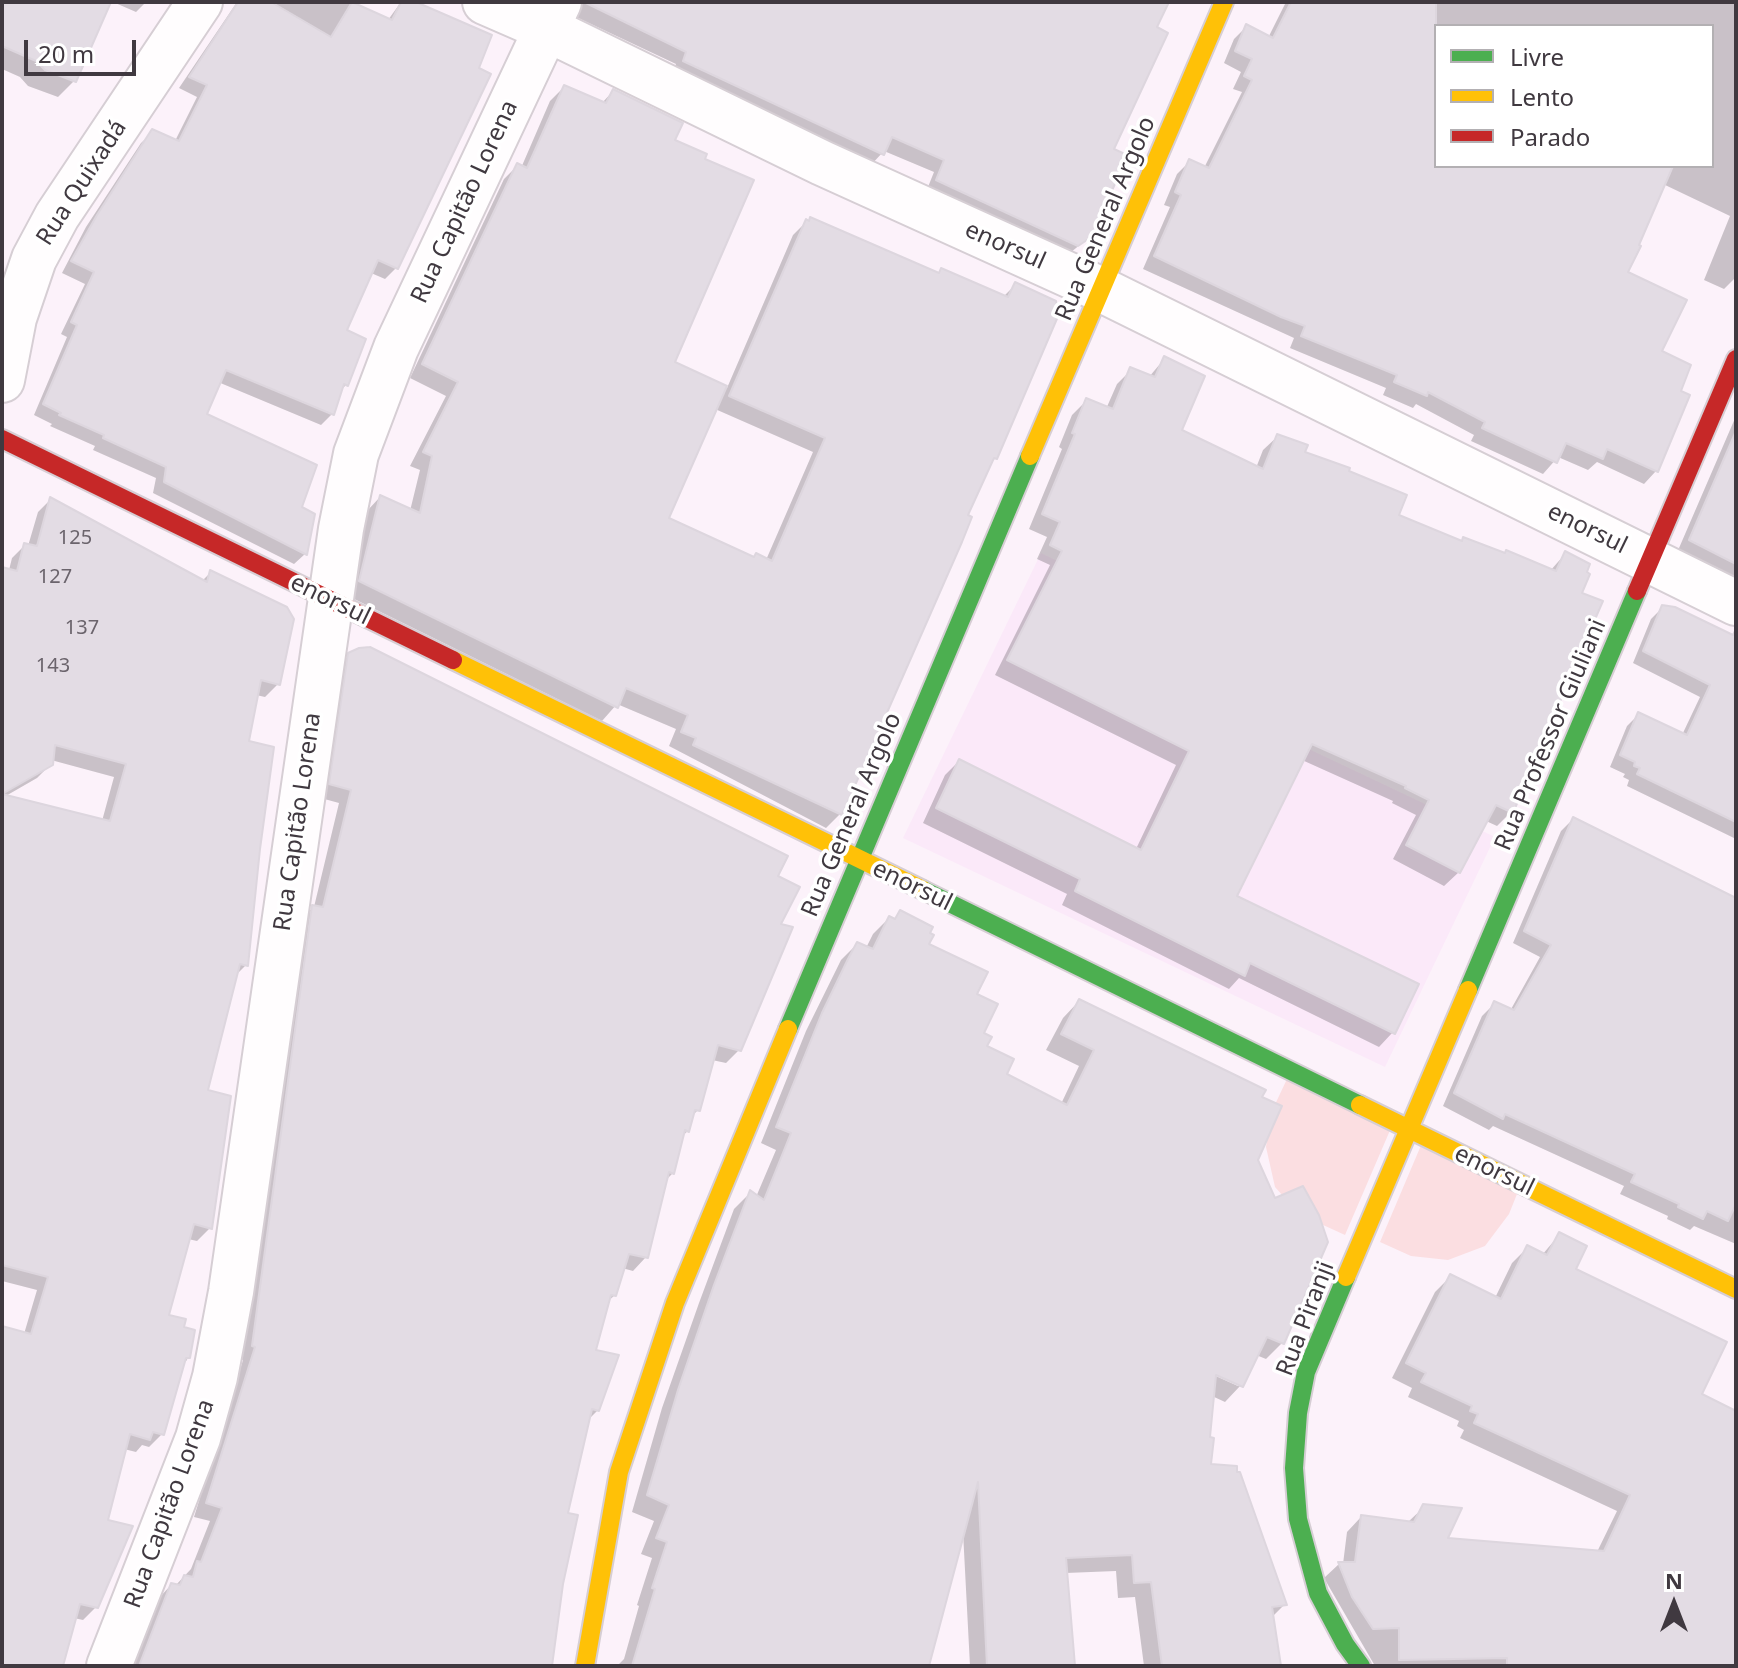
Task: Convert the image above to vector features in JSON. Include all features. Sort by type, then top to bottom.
[{"type":"street","name":"Rua Quixadá","points":[[2,380],[14,318],[34,259],[57,216],[200,2]]},
{"type":"street","name":"enorsul","points":[[485,2],[553,15],[822,163],[1102,290],[1736,603]]},
{"type":"street","name":"Rua General Argolo","points":[[585,1666],[619,1472],[675,1303],[858,859],[1224,2]]},
{"type":"street","name":"Rua Capitão Lorena","points":[[109,1666],[198,1438],[215,1377],[231,1292],[330,600],[356,454],[396,348],[553,15]]},
{"type":"street","name":"Rua Professor Giuliani","points":[[1410,1130],[1736,359]]},
{"type":"street","name":"enorsul","points":[[2,439],[1736,1289]]},
{"type":"street","name":"Rua Piranji","points":[[1361,1666],[1345,1644],[1318,1593],[1306,1556],[1298,1519],[1294,1468],[1298,1413],[1306,1372],[1410,1130]]},
{"type":"shaded area","points":[[1041,553],[1245,650],[1218,706],[1495,837],[1385,1067],[903,838]]},
{"type":"shaded area","points":[[1287,1079],[1391,1128],[1345,1235],[1299,1214],[1275,1187],[1266,1147],[1271,1113]]},
{"type":"shaded area","points":[[1422,1143],[1519,1189],[1509,1214],[1485,1246],[1448,1260],[1411,1256],[1380,1242]]},
{"type":"building","points":[[2,2],[111,2],[76,82],[45,70],[36,61],[2,46]]},
{"type":"building","points":[[238,2],[271,2],[331,37],[352,2],[392,20],[401,2],[416,2],[492,35],[479,68],[491,74],[398,269],[378,260],[347,330],[366,339],[348,386],[344,384],[334,415],[226,370],[207,414],[317,465],[302,507],[315,514],[307,555],[164,482],[166,467],[103,438],[104,435],[59,415],[61,413],[43,404],[77,325],[71,322],[94,272],[71,261],[152,129],[179,141],[207,85],[189,77]]},
{"type":"building","points":[[584,2],[1169,2],[1157,27],[1168,33],[1114,149],[1127,155],[1093,236],[1078,246],[936,180],[944,160],[892,137],[884,155],[683,61],[686,52]]},
{"type":"building","points":[[1291,2],[1436,2],[1434,168],[1672,168],[1628,272],[1687,300],[1662,351],[1691,365],[1681,391],[1690,395],[1658,472],[1607,449],[1603,459],[1566,443],[1557,463],[1482,428],[1485,422],[1428,392],[1427,396],[1394,382],[1397,375],[1301,336],[1305,326],[1154,256],[1181,195],[1175,192],[1189,159],[1209,168],[1252,80],[1244,76],[1252,59],[1235,51],[1246,24],[1273,38]]},
{"type":"building","points":[[564,85],[606,103],[613,89],[683,123],[675,140],[707,154],[705,159],[754,180],[675,362],[727,386],[669,518],[754,557],[756,553],[772,561],[825,438],[729,396],[806,219],[809,221],[810,217],[939,273],[941,268],[1008,297],[1015,282],[1056,301],[1059,314],[997,459],[994,458],[968,515],[972,517],[962,542],[842,815],[693,745],[696,738],[681,732],[688,715],[626,688],[618,708],[359,581],[380,495],[420,513],[432,456],[423,452],[458,382],[422,364],[517,163],[527,168]]},
{"type":"building","points":[[1164,356],[1205,376],[1182,430],[1263,469],[1277,434],[1308,445],[1305,452],[1350,468],[1349,471],[1407,495],[1399,515],[1462,541],[1463,537],[1505,553],[1506,550],[1556,571],[1565,551],[1590,564],[1587,572],[1590,574],[1582,593],[1603,601],[1513,813],[1496,805],[1460,873],[1406,845],[1429,800],[1406,786],[1312,744],[1237,896],[1419,984],[1395,1034],[1250,963],[1245,976],[1075,891],[1080,879],[936,808],[959,759],[1141,850],[1189,751],[1007,660],[1062,551],[1050,545],[1060,522],[1042,514],[1075,434],[1072,433],[1086,398],[1113,409],[1130,367],[1155,377]]},
{"type":"building","points":[[1736,431],[1736,564],[1689,540]]},
{"type":"building","points":[[50,497],[207,582],[210,570],[287,607],[294,619],[280,685],[261,680],[249,741],[274,747],[248,966],[240,964],[208,1090],[231,1096],[212,1229],[194,1224],[169,1315],[186,1319],[184,1327],[195,1330],[190,1358],[186,1358],[164,1435],[153,1432],[150,1440],[130,1434],[108,1520],[133,1526],[98,1608],[80,1604],[63,1666],[2,1666],[2,1326],[31,1334],[48,1277],[2,1265],[2,794],[2,567],[17,571],[24,543],[37,546]],"holes":[[[55,745],[126,764],[110,821],[2,794],[53,765]]]},
{"type":"building","points":[[1662,605],[1675,607],[1733,635],[1736,629],[1736,822],[1637,774],[1640,768],[1634,766],[1635,762],[1620,755],[1638,712],[1687,735],[1710,685],[1643,651]]},
{"type":"building","points":[[370,647],[788,856],[778,876],[800,887],[781,924],[793,927],[741,1051],[718,1045],[700,1111],[695,1110],[689,1132],[685,1130],[674,1174],[669,1172],[648,1258],[629,1254],[616,1296],[611,1295],[596,1350],[619,1355],[599,1411],[592,1409],[568,1513],[578,1515],[563,1584],[552,1666],[139,1666],[171,1583],[180,1585],[184,1575],[193,1577],[197,1561],[201,1562],[222,1508],[206,1503],[255,1347],[252,1346],[312,905],[323,907],[351,790],[329,784],[348,653]]},
{"type":"building","points":[[1573,817],[1736,898],[1736,1204],[1728,1221],[1707,1211],[1703,1219],[1631,1182],[1635,1174],[1505,1114],[1503,1119],[1454,1093],[1494,1001],[1514,1010],[1551,945],[1524,931]]},
{"type":"building","points":[[900,910],[933,927],[930,933],[934,935],[929,944],[988,972],[977,994],[998,1004],[984,1033],[992,1037],[987,1046],[1014,1059],[1007,1074],[1067,1105],[1094,1050],[1061,1034],[1079,999],[1266,1090],[1262,1097],[1282,1106],[1258,1160],[1275,1198],[1303,1186],[1319,1215],[1328,1242],[1284,1344],[1267,1337],[1243,1387],[1216,1375],[1210,1437],[1214,1438],[1211,1464],[1237,1466],[1237,1472],[1240,1472],[1287,1605],[1272,1607],[1281,1666],[1162,1666],[1151,1582],[1134,1583],[1132,1555],[1066,1558],[1075,1666],[987,1666],[978,1482],[929,1666],[632,1666],[667,1542],[656,1538],[669,1505],[647,1495],[714,1285],[750,1190],[764,1200],[791,1133],[776,1127],[822,1013],[848,959],[857,942],[873,949],[889,916],[895,919]]},
{"type":"building","points":[[1559,1232],[1587,1246],[1576,1269],[1727,1342],[1702,1394],[1736,1411],[1736,1666],[1507,1666],[1507,1658],[1399,1660],[1399,1628],[1373,1629],[1352,1597],[1338,1562],[1355,1562],[1361,1515],[1414,1522],[1423,1504],[1462,1508],[1448,1538],[1604,1551],[1630,1495],[1474,1423],[1478,1414],[1470,1411],[1472,1406],[1421,1382],[1426,1373],[1406,1363],[1450,1274],[1501,1299],[1527,1245],[1547,1255]]},
{"type":"traffic: fast","points":[[788,1029],[1030,456]]},
{"type":"traffic: fast","points":[[1468,990],[1637,591]]},
{"type":"traffic: fast","points":[[923,890],[1360,1105]]},
{"type":"traffic: fast","points":[[1346,1277],[1306,1372],[1298,1413],[1294,1468],[1298,1519],[1318,1593],[1345,1644],[1361,1666]]},
{"type":"traffic: slow","points":[[1030,456],[1224,2]]},
{"type":"traffic: slow","points":[[453,660],[923,890]]},
{"type":"traffic: slow","points":[[1346,1277],[1468,990]]},
{"type":"traffic: slow","points":[[585,1666],[619,1472],[675,1303],[788,1029]]},
{"type":"traffic: slow","points":[[1360,1105],[1736,1289]]},
{"type":"traffic: jam","points":[[1637,591],[1736,359]]},
{"type":"traffic: jam","points":[[2,439],[453,660]]}]
